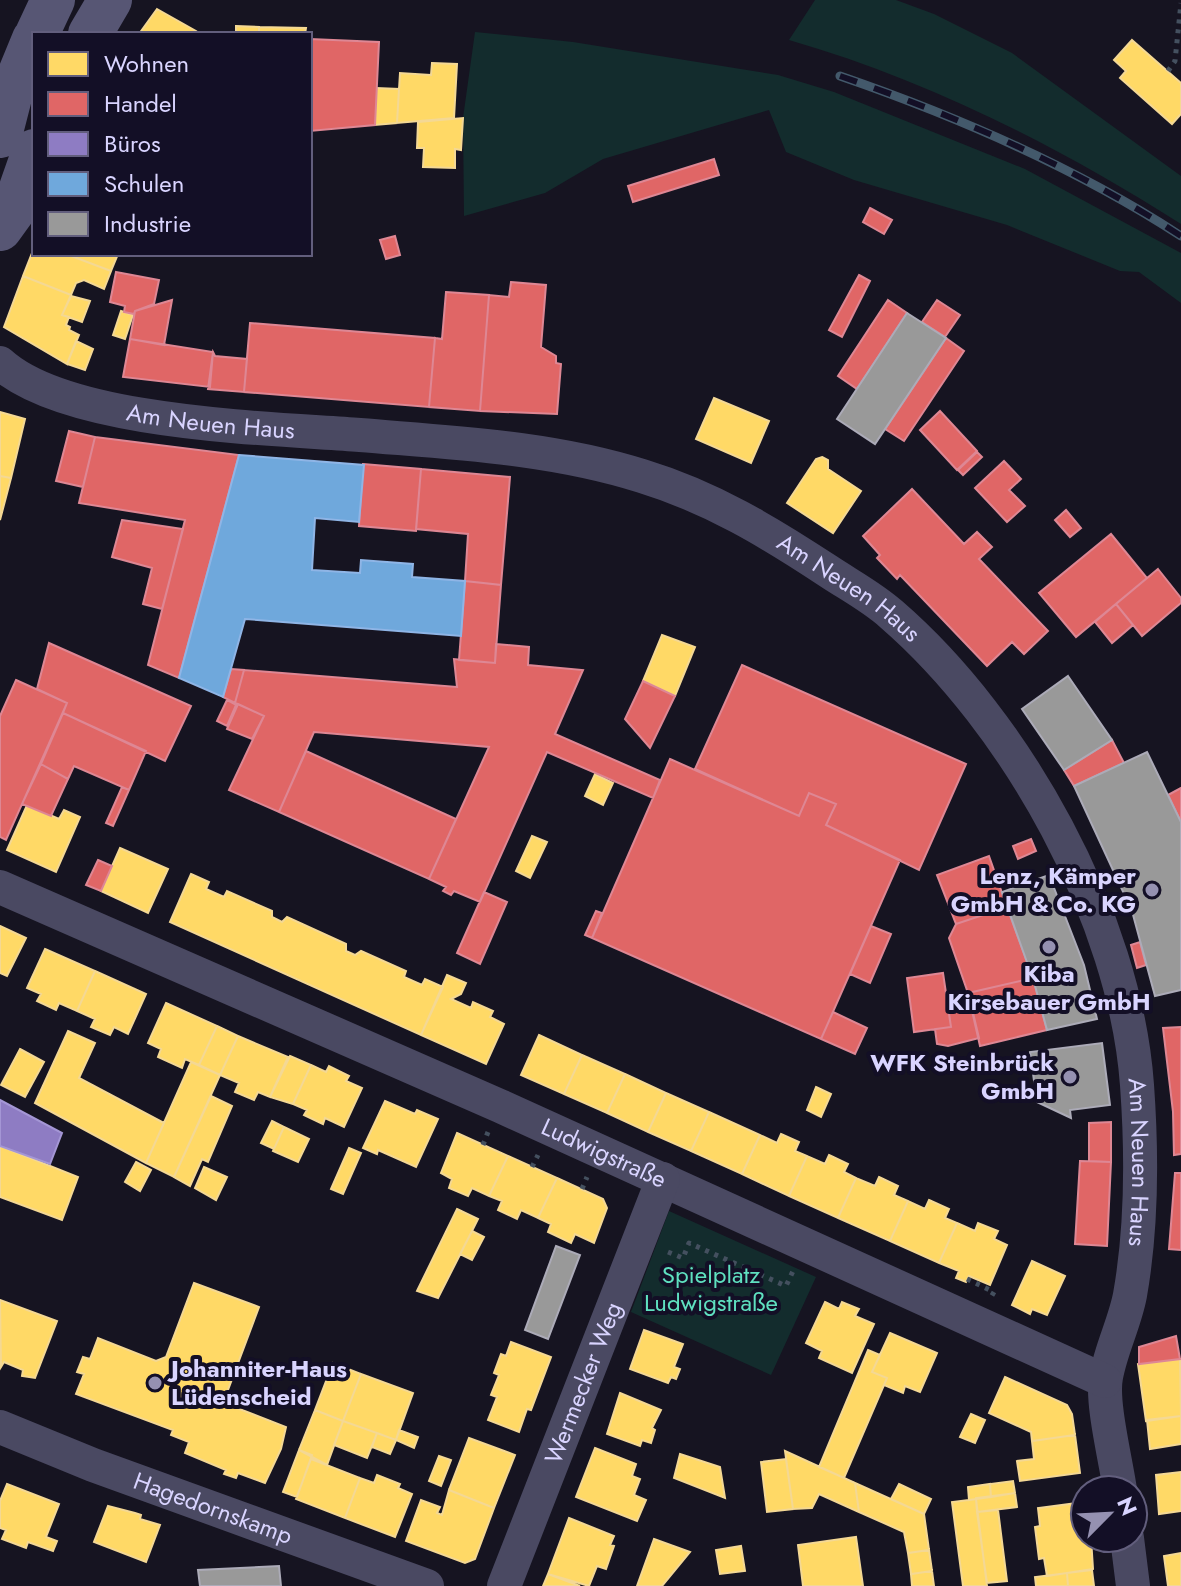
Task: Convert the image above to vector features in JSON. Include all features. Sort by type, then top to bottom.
[{"type":"main road","points":[[37,32],[53,0]]},
{"type":"main road","points":[[91,32],[110,0]]},
{"type":"main road","points":[[0,136],[10,97],[32,44]]},
{"type":"main road","points":[[0,229],[13,211],[32,157]]},
{"type":"street","name":"Am Neuen Haus","points":[[0,363],[39,386],[90,405],[118,410],[204,422],[511,447],[583,459],[644,476],[758,525],[889,612],[948,672],[1031,782],[1057,826],[1094,907],[1116,975],[1137,1077],[1141,1145],[1130,1296],[1105,1381]]},
{"type":"street","name":"Ludwigstraße","points":[[0,887],[663,1179],[1105,1381]]},
{"type":"street","name":"Wermecker Weg","points":[[504,1586],[663,1179]]},
{"type":"street","points":[[1105,1381],[1118,1474]]},
{"type":"street","name":"Hagedornskamp","points":[[0,1427],[93,1465],[427,1586]]},
{"type":"street","points":[[1129,1554],[1133,1586]]},
{"type":"path","points":[[1168,71],[1175,61],[1181,3]]},
{"type":"path","points":[[673,1254],[683,1258],[689,1243],[786,1286],[794,1267]]},
{"type":"green space","points":[[815,0],[896,0],[934,14],[1012,53],[1181,176],[1181,224],[1088,168],[992,118],[892,75],[789,40]]},
{"type":"green space","points":[[475,32],[573,42],[778,75],[834,92],[1025,169],[1181,253],[1181,303],[1139,272],[1120,271],[1007,225],[854,180],[786,152],[769,110],[603,159],[545,193],[464,216],[463,118]]},
{"type":"green space","name":"Spielplatz Ludwigstraße","points":[[669,1211],[816,1277],[771,1375],[631,1312]]},
{"type":"building: Wohnen","points":[[157,9],[196,31],[195,32],[140,32]]},
{"type":"building: Wohnen","points":[[236,26],[259,27],[259,32],[236,32]]},
{"type":"building: Wohnen","points":[[259,27],[306,28],[305,32],[259,32]]},
{"type":"building: Wohnen","points":[[1132,40],[1181,83],[1181,114],[1172,124],[1120,78],[1126,71],[1114,60]]},
{"type":"building: Wohnen","points":[[432,63],[457,64],[454,118],[397,123],[400,73],[431,75]]},
{"type":"building: Wohnen","points":[[376,88],[399,89],[397,123],[375,125]]},
{"type":"building: Wohnen","points":[[463,118],[461,150],[455,149],[455,168],[423,167],[424,148],[417,148],[418,122]]},
{"type":"building: Wohnen","points":[[32,253],[32,256],[71,256],[111,271],[104,289],[84,280],[76,283],[71,295],[23,276]]},
{"type":"building: Wohnen","points":[[71,256],[117,256],[111,271]]},
{"type":"building: Wohnen","points":[[23,276],[71,295],[62,315],[69,317],[66,325],[70,327],[69,330],[79,335],[67,364],[4,327]]},
{"type":"building: Wohnen","points":[[71,296],[90,301],[82,322],[62,315]]},
{"type":"building: Wohnen","points":[[121,311],[133,315],[125,339],[113,335]]},
{"type":"building: Wohnen","points":[[76,341],[93,349],[85,370],[67,364]]},
{"type":"building: Wohnen","points":[[714,398],[769,421],[751,463],[696,439]]},
{"type":"building: Wohnen","points":[[0,412],[25,419],[11,478],[0,476]]},
{"type":"building: Wohnen","points":[[822,457],[828,460],[828,469],[861,491],[833,533],[787,503],[816,459]]},
{"type":"building: Wohnen","points":[[0,476],[11,478],[0,520]]},
{"type":"building: Wohnen","points":[[662,635],[695,647],[675,696],[643,681]]},
{"type":"building: Wohnen","points":[[595,774],[613,783],[603,805],[585,796]]},
{"type":"building: Wohnen","points":[[27,805],[59,819],[64,810],[80,817],[56,872],[7,850]]},
{"type":"building: Wohnen","points":[[532,836],[547,842],[530,878],[516,871]]},
{"type":"building: Wohnen","points":[[120,848],[168,869],[148,913],[101,891]]},
{"type":"building: Wohnen","points":[[191,874],[209,882],[206,889],[224,897],[227,891],[272,911],[272,917],[282,922],[287,917],[346,944],[346,951],[355,955],[361,951],[406,971],[404,977],[422,985],[425,979],[443,987],[421,1035],[170,922]]},
{"type":"building: Wohnen","points":[[0,926],[26,938],[7,976],[0,973]]},
{"type":"building: Wohnen","points":[[45,949],[95,971],[77,1011],[59,1003],[56,1010],[37,1001],[41,994],[27,988]]},
{"type":"building: Wohnen","points":[[95,971],[146,994],[128,1034],[114,1027],[110,1035],[91,1027],[95,1019],[77,1011]]},
{"type":"building: Wohnen","points":[[447,975],[466,983],[461,994],[451,999],[471,1008],[473,1002],[493,1011],[490,1017],[504,1024],[486,1064],[421,1035]]},
{"type":"building: Wohnen","points":[[166,1003],[217,1026],[199,1065],[185,1059],[182,1068],[158,1057],[161,1049],[148,1043]]},
{"type":"building: Wohnen","points":[[217,1026],[238,1036],[220,1075],[199,1065]]},
{"type":"building: Wohnen","points":[[68,1031],[95,1043],[79,1078],[164,1123],[146,1163],[35,1103]]},
{"type":"building: Wohnen","points":[[539,1035],[582,1055],[564,1094],[521,1075]]},
{"type":"building: Wohnen","points":[[238,1036],[288,1057],[270,1097],[258,1092],[254,1100],[235,1092],[239,1083],[220,1075]]},
{"type":"building: Wohnen","points":[[20,1049],[44,1062],[25,1097],[1,1085]]},
{"type":"building: Wohnen","points":[[582,1055],[625,1074],[607,1113],[564,1094]]},
{"type":"building: Wohnen","points":[[290,1056],[311,1065],[293,1104],[270,1097]]},
{"type":"building: Wohnen","points":[[191,1062],[220,1075],[174,1177],[146,1163]]},
{"type":"building: Wohnen","points":[[311,1065],[326,1072],[329,1066],[349,1076],[346,1081],[362,1088],[344,1127],[325,1118],[323,1124],[304,1115],[307,1110],[293,1104]]},
{"type":"building: Wohnen","points":[[625,1074],[666,1093],[648,1132],[607,1113]]},
{"type":"building: Wohnen","points":[[816,1087],[831,1094],[821,1117],[807,1110]]},
{"type":"building: Wohnen","points":[[666,1093],[709,1112],[691,1151],[648,1132]]},
{"type":"building: Wohnen","points":[[211,1096],[232,1106],[208,1162],[202,1159],[190,1186],[174,1177]]},
{"type":"building: Wohnen","points":[[385,1101],[415,1114],[417,1110],[438,1119],[416,1167],[378,1150],[377,1154],[363,1148]]},
{"type":"building: Wohnen","points":[[709,1112],[760,1135],[742,1174],[691,1151]]},
{"type":"building: Wohnen","points":[[272,1121],[284,1127],[274,1149],[261,1143]]},
{"type":"building: Wohnen","points":[[284,1127],[309,1139],[298,1162],[273,1151]]},
{"type":"building: Wohnen","points":[[457,1133],[508,1156],[489,1196],[472,1188],[468,1196],[449,1188],[452,1179],[441,1173]]},
{"type":"building: Wohnen","points":[[781,1134],[799,1142],[795,1151],[807,1156],[789,1196],[742,1174],[760,1135],[777,1143]]},
{"type":"building: Wohnen","points":[[0,1146],[78,1177],[62,1220],[0,1197]]},
{"type":"building: Wohnen","points":[[349,1148],[361,1153],[343,1194],[331,1189]]},
{"type":"building: Wohnen","points":[[829,1155],[848,1164],[844,1172],[856,1178],[838,1218],[789,1196],[807,1156],[825,1164]]},
{"type":"building: Wohnen","points":[[508,1156],[557,1178],[538,1218],[521,1210],[517,1219],[498,1210],[502,1201],[489,1196]]},
{"type":"building: Wohnen","points":[[136,1162],[151,1170],[140,1191],[125,1182]]},
{"type":"building: Wohnen","points":[[204,1167],[227,1177],[216,1200],[195,1188]]},
{"type":"building: Wohnen","points":[[879,1177],[898,1186],[894,1195],[908,1201],[890,1241],[838,1218],[856,1178],[875,1186]]},
{"type":"building: Wohnen","points":[[557,1178],[603,1199],[607,1208],[594,1243],[575,1234],[571,1243],[548,1232],[551,1224],[538,1218]]},
{"type":"building: Wohnen","points":[[929,1200],[949,1209],[945,1218],[957,1223],[939,1263],[890,1241],[908,1201],[925,1209]]},
{"type":"building: Wohnen","points":[[457,1209],[478,1219],[438,1298],[417,1291]]},
{"type":"building: Wohnen","points":[[957,1223],[975,1231],[978,1223],[998,1231],[994,1239],[1007,1245],[990,1285],[969,1276],[966,1282],[956,1278],[959,1271],[939,1263]]},
{"type":"building: Wohnen","points":[[472,1231],[484,1237],[472,1260],[460,1254]]},
{"type":"building: Wohnen","points":[[1032,1261],[1065,1276],[1047,1315],[1032,1309],[1030,1314],[1012,1305]]},
{"type":"building: Wohnen","name":"Johanniter-Haus Lüdenscheid","points":[[194,1283],[259,1307],[225,1398],[229,1405],[286,1427],[281,1449],[265,1483],[238,1473],[236,1478],[224,1474],[226,1470],[185,1453],[189,1442],[171,1435],[173,1430],[76,1394],[84,1374],[77,1372],[83,1357],[90,1359],[98,1338],[156,1361],[166,1357]]},
{"type":"building: Wohnen","points":[[0,1300],[57,1321],[35,1378],[22,1376],[23,1370],[4,1362],[1,1367]]},
{"type":"building: Wohnen","points":[[825,1302],[839,1309],[842,1302],[859,1309],[855,1316],[874,1324],[852,1373],[819,1358],[822,1351],[806,1343]]},
{"type":"building: Wohnen","points":[[644,1330],[683,1344],[674,1367],[680,1369],[676,1379],[671,1377],[668,1383],[630,1369]]},
{"type":"building: Wohnen","points":[[890,1333],[937,1353],[920,1392],[905,1386],[903,1393],[884,1385],[887,1378],[872,1372]]},
{"type":"building: Wohnen","points":[[511,1342],[551,1357],[531,1410],[527,1409],[519,1432],[488,1420],[497,1397],[491,1395],[499,1375],[494,1373],[501,1354],[506,1356]]},
{"type":"building: Wohnen","points":[[868,1350],[880,1355],[872,1372],[887,1378],[844,1478],[819,1467]]},
{"type":"building: Wohnen","points":[[1180,1359],[1181,1416],[1146,1421],[1138,1364]]},
{"type":"building: Wohnen","points":[[333,1363],[361,1374],[343,1421],[315,1410]]},
{"type":"building: Wohnen","points":[[361,1374],[413,1393],[396,1440],[343,1421]]},
{"type":"building: Wohnen","points":[[1005,1377],[1067,1405],[1072,1414],[1075,1435],[1032,1441],[1031,1432],[989,1413]]},
{"type":"building: Wohnen","points":[[620,1393],[661,1410],[652,1428],[655,1430],[651,1443],[642,1440],[640,1446],[607,1434]]},
{"type":"building: Wohnen","points":[[315,1410],[343,1421],[327,1465],[299,1450]]},
{"type":"building: Wohnen","points":[[971,1414],[985,1420],[975,1443],[960,1437]]},
{"type":"building: Wohnen","points":[[1181,1416],[1181,1444],[1150,1449],[1147,1420]]},
{"type":"building: Wohnen","points":[[343,1421],[377,1433],[367,1458],[334,1445]]},
{"type":"building: Wohnen","points":[[399,1430],[418,1437],[414,1448],[396,1440]]},
{"type":"building: Wohnen","points":[[377,1433],[396,1440],[390,1454],[372,1447]]},
{"type":"building: Wohnen","points":[[1075,1435],[1080,1473],[1020,1481],[1017,1461],[1034,1459],[1032,1441]]},
{"type":"building: Wohnen","points":[[469,1438],[515,1455],[494,1508],[449,1490]]},
{"type":"building: Wohnen","points":[[595,1448],[636,1464],[632,1476],[640,1479],[634,1495],[646,1500],[637,1521],[576,1497]]},
{"type":"building: Wohnen","points":[[299,1450],[312,1455],[297,1497],[283,1492]]},
{"type":"building: Wohnen","points":[[785,1451],[855,1483],[859,1512],[819,1494],[812,1508],[793,1509]]},
{"type":"building: Wohnen","points":[[680,1454],[720,1467],[725,1498],[674,1478]]},
{"type":"building: Wohnen","points":[[439,1456],[451,1460],[441,1486],[429,1481]]},
{"type":"building: Wohnen","points":[[311,1459],[360,1478],[345,1518],[296,1499]]},
{"type":"building: Wohnen","points":[[786,1459],[793,1509],[767,1512],[761,1462]]},
{"type":"building: Wohnen","points":[[1181,1472],[1181,1511],[1159,1514],[1156,1475]]},
{"type":"building: Wohnen","points":[[377,1475],[400,1484],[398,1488],[412,1494],[395,1537],[345,1518],[360,1478],[374,1483]]},
{"type":"building: Wohnen","points":[[1013,1481],[1015,1493],[991,1497],[990,1484]]},
{"type":"building: Wohnen","points":[[855,1483],[924,1514],[929,1550],[908,1553],[904,1532],[859,1512]]},
{"type":"building: Wohnen","points":[[7,1484],[59,1504],[46,1537],[57,1541],[53,1551],[28,1542],[26,1548],[2,1539],[6,1530],[0,1528],[0,1501]]},
{"type":"building: Wohnen","points":[[899,1484],[931,1499],[924,1514],[891,1499]]},
{"type":"building: Wohnen","points":[[990,1484],[991,1497],[969,1500],[968,1487]]},
{"type":"building: Wohnen","points":[[449,1490],[494,1508],[475,1559],[465,1563],[406,1541],[421,1500],[440,1507],[437,1513],[442,1515]]},
{"type":"building: Wohnen","points":[[1015,1493],[1017,1507],[977,1512],[976,1498]]},
{"type":"building: Wohnen","points":[[976,1499],[987,1586],[963,1586],[952,1502]]},
{"type":"building: Wohnen","points":[[1069,1504],[1069,1554],[1092,1554],[1093,1569],[1047,1576],[1044,1558],[1039,1559],[1035,1527],[1040,1526],[1038,1508]]},
{"type":"building: Wohnen","points":[[108,1506],[141,1515],[140,1519],[160,1525],[146,1562],[94,1542]]},
{"type":"building: Wohnen","points":[[998,1510],[1007,1581],[987,1583],[977,1512]]},
{"type":"building: Wohnen","points":[[569,1518],[614,1536],[606,1569],[597,1566],[589,1586],[548,1574]]},
{"type":"building: Wohnen","points":[[856,1537],[863,1586],[803,1586],[798,1545]]},
{"type":"building: Wohnen","points":[[654,1539],[690,1552],[662,1586],[637,1586]]},
{"type":"building: Wohnen","points":[[741,1546],[745,1571],[720,1574],[716,1550]]},
{"type":"building: Wohnen","points":[[929,1550],[932,1571],[911,1574],[908,1553]]},
{"type":"building: Wohnen","points":[[1181,1553],[1181,1586],[1168,1586],[1164,1556]]},
{"type":"building: Wohnen","points":[[1092,1570],[1094,1586],[1068,1586],[1067,1573]]},
{"type":"building: Wohnen","points":[[932,1571],[934,1586],[912,1586],[911,1574]]},
{"type":"building: Wohnen","points":[[1067,1573],[1068,1586],[1036,1586],[1035,1577]]},
{"type":"building: Wohnen","points":[[548,1574],[580,1586],[543,1586]]},
{"type":"building: Handel","points":[[312,39],[379,42],[375,125],[312,131]]},
{"type":"building: Handel","points":[[714,159],[719,175],[633,202],[628,186]]},
{"type":"building: Handel","points":[[870,208],[892,220],[884,234],[863,222]]},
{"type":"building: Handel","points":[[395,236],[400,255],[386,259],[380,240]]},
{"type":"building: Handel","points":[[116,272],[159,280],[154,304],[134,314],[124,312],[125,306],[110,302]]},
{"type":"building: Handel","points":[[859,275],[870,281],[842,337],[829,330]]},
{"type":"building: Handel","points":[[511,282],[546,285],[541,347],[556,356],[556,363],[561,364],[557,414],[480,411],[489,295],[509,297]]},
{"type":"building: Handel","points":[[446,292],[489,295],[480,411],[429,407],[435,338],[442,339]]},
{"type":"building: Handel","points":[[172,300],[164,345],[130,339],[135,311]]},
{"type":"building: Handel","points":[[888,300],[907,313],[857,389],[838,376]]},
{"type":"building: Handel","points":[[937,300],[960,315],[945,337],[922,322]]},
{"type":"building: Handel","points":[[250,323],[435,338],[429,407],[244,392]]},
{"type":"building: Handel","points":[[946,338],[964,351],[904,441],[885,429]]},
{"type":"building: Handel","points":[[130,339],[213,352],[210,387],[123,377]]},
{"type":"building: Handel","points":[[213,352],[215,356],[247,359],[244,392],[208,389]]},
{"type":"building: Handel","points":[[940,411],[977,451],[957,470],[920,430]]},
{"type":"building: Handel","points":[[69,431],[95,437],[83,487],[56,481]]},
{"type":"building: Handel","points":[[95,437],[239,455],[179,678],[148,665],[185,520],[79,503]]},
{"type":"building: Handel","points":[[977,452],[982,457],[963,475],[958,470]]},
{"type":"building: Handel","points":[[1004,461],[1021,479],[1009,490],[1025,506],[1007,522],[975,488]]},
{"type":"building: Handel","points":[[363,464],[421,469],[416,531],[359,526]]},
{"type":"building: Handel","points":[[421,469],[510,477],[501,585],[465,581],[468,534],[416,529]]},
{"type":"building: Handel","points":[[912,489],[964,544],[977,532],[992,547],[979,559],[1048,631],[1024,654],[1012,642],[987,666],[900,575],[897,579],[877,558],[880,555],[863,536]]},
{"type":"building: Handel","points":[[1066,510],[1081,528],[1070,537],[1055,520]]},
{"type":"building: Handel","points":[[122,520],[183,529],[162,609],[143,604],[152,568],[112,557]]},
{"type":"building: Handel","points":[[1111,534],[1147,578],[1076,637],[1039,593]]},
{"type":"building: Handel","points":[[1158,569],[1181,598],[1181,603],[1142,636],[1116,604]]},
{"type":"building: Handel","points":[[465,581],[501,585],[495,663],[459,660]]},
{"type":"building: Handel","points":[[1116,604],[1133,625],[1112,643],[1095,622]]},
{"type":"building: Handel","points":[[49,643],[191,706],[165,761],[63,713],[67,703],[37,689]]},
{"type":"building: Handel","points":[[496,644],[529,647],[528,665],[583,670],[555,734],[660,780],[653,798],[547,752],[480,902],[454,891],[451,895],[443,891],[446,887],[429,879],[489,747],[314,732],[279,812],[229,790],[264,716],[235,703],[244,670],[457,687],[454,659],[495,663]]},
{"type":"building: Handel","points":[[742,665],[966,764],[919,870],[826,825],[836,804],[809,793],[799,816],[695,769]]},
{"type":"building: Handel","points":[[231,669],[244,670],[235,703],[223,697]]},
{"type":"building: Handel","points":[[16,680],[67,703],[6,840],[0,837],[0,716]]},
{"type":"building: Handel","points":[[643,681],[675,696],[650,748],[625,719]]},
{"type":"building: Handel","points":[[227,700],[236,705],[227,726],[217,721]]},
{"type":"building: Handel","points":[[238,704],[264,716],[252,739],[227,729]]},
{"type":"building: Handel","points":[[63,713],[146,751],[129,790],[74,766],[68,779],[41,764]]},
{"type":"building: Handel","points":[[1112,740],[1124,763],[1074,786],[1064,770]]},
{"type":"building: Handel","points":[[306,751],[456,819],[429,879],[279,812]]},
{"type":"building: Handel","points":[[670,759],[799,816],[809,793],[836,804],[826,825],[900,860],[821,1039],[592,938]]},
{"type":"building: Handel","points":[[41,764],[68,779],[51,816],[22,804]]},
{"type":"building: Handel","points":[[122,787],[129,790],[113,826],[106,823]]},
{"type":"building: Handel","points":[[1181,788],[1181,822],[1168,795]]},
{"type":"building: Handel","points":[[1031,839],[1036,851],[1018,859],[1013,846]]},
{"type":"building: Handel","points":[[989,856],[1007,907],[956,924],[937,875]]},
{"type":"building: Handel","points":[[98,860],[112,866],[101,891],[86,885]]},
{"type":"building: Handel","points":[[484,892],[507,902],[480,964],[457,953]]},
{"type":"building: Handel","points":[[1007,907],[1033,978],[968,993],[949,938],[956,924]]},
{"type":"building: Handel","points":[[596,911],[602,913],[592,938],[585,935]]},
{"type":"building: Handel","points":[[871,926],[891,934],[870,983],[850,974]]},
{"type":"building: Handel","points":[[1140,942],[1146,965],[1137,968],[1131,945]]},
{"type":"building: Handel","points":[[943,973],[951,1027],[914,1032],[907,978]]},
{"type":"building: Handel","points":[[1033,978],[1047,1030],[980,1046],[968,993]]},
{"type":"building: Handel","points":[[969,996],[979,1038],[948,1046],[937,1044],[935,1029],[951,1027],[947,1001]]},
{"type":"building: Handel","points":[[833,1012],[867,1028],[855,1054],[821,1039]]},
{"type":"building: Handel","points":[[1181,1027],[1181,1154],[1174,1155],[1173,1112],[1163,1028]]},
{"type":"building: Handel","points":[[1111,1122],[1111,1162],[1089,1161],[1089,1123]]},
{"type":"building: Handel","points":[[1080,1161],[1111,1162],[1107,1246],[1075,1244]]},
{"type":"building: Handel","points":[[1175,1173],[1181,1173],[1181,1250],[1169,1249]]},
{"type":"building: Handel","points":[[1176,1336],[1180,1359],[1139,1364],[1139,1347]]},
{"type":"building: Büros","points":[[0,1100],[62,1133],[50,1164],[0,1146]]},
{"type":"building: Schulen","points":[[239,455],[364,465],[359,522],[315,518],[312,570],[360,573],[361,560],[413,564],[412,577],[465,581],[461,636],[245,619],[223,697],[179,678]]},
{"type":"building: Industrie","points":[[907,313],[946,338],[875,444],[837,419]]},
{"type":"building: Industrie","points":[[1068,676],[1112,740],[1064,770],[1022,709]]},
{"type":"building: Industrie","name":"Lenz, Kämper GmbH & Co. KG","points":[[1147,752],[1181,822],[1181,990],[1155,996],[1132,911],[1074,786]]},
{"type":"building: Industrie","name":"Kiba Kirsebauer GmbH","points":[[1049,875],[1084,965],[1097,1019],[1047,1030],[1034,982],[1002,892]]},
{"type":"building: Industrie","name":"WFK Steinbrück GmbH","points":[[1102,1043],[1110,1105],[1070,1110],[1071,1118],[1037,1102],[1030,1052]]},
{"type":"building: Industrie","points":[[556,1246],[580,1255],[548,1339],[525,1330]]},
{"type":"building: Industrie","points":[[279,1566],[281,1586],[200,1586],[198,1570]]},
{"type":"railway","points":[[840,76],[972,126],[1058,166],[1181,236]]},
{"type":"place","name":"Lenz, Kämper GmbH & Co. KG","points":[[1152,890]]},
{"type":"place","name":"Kiba Kirsebauer GmbH","points":[[1049,947]]},
{"type":"place","name":"WFK Steinbrück GmbH","points":[[1070,1077]]},
{"type":"place","name":"Johanniter-Haus Lüdenscheid","points":[[155,1383]]}]
